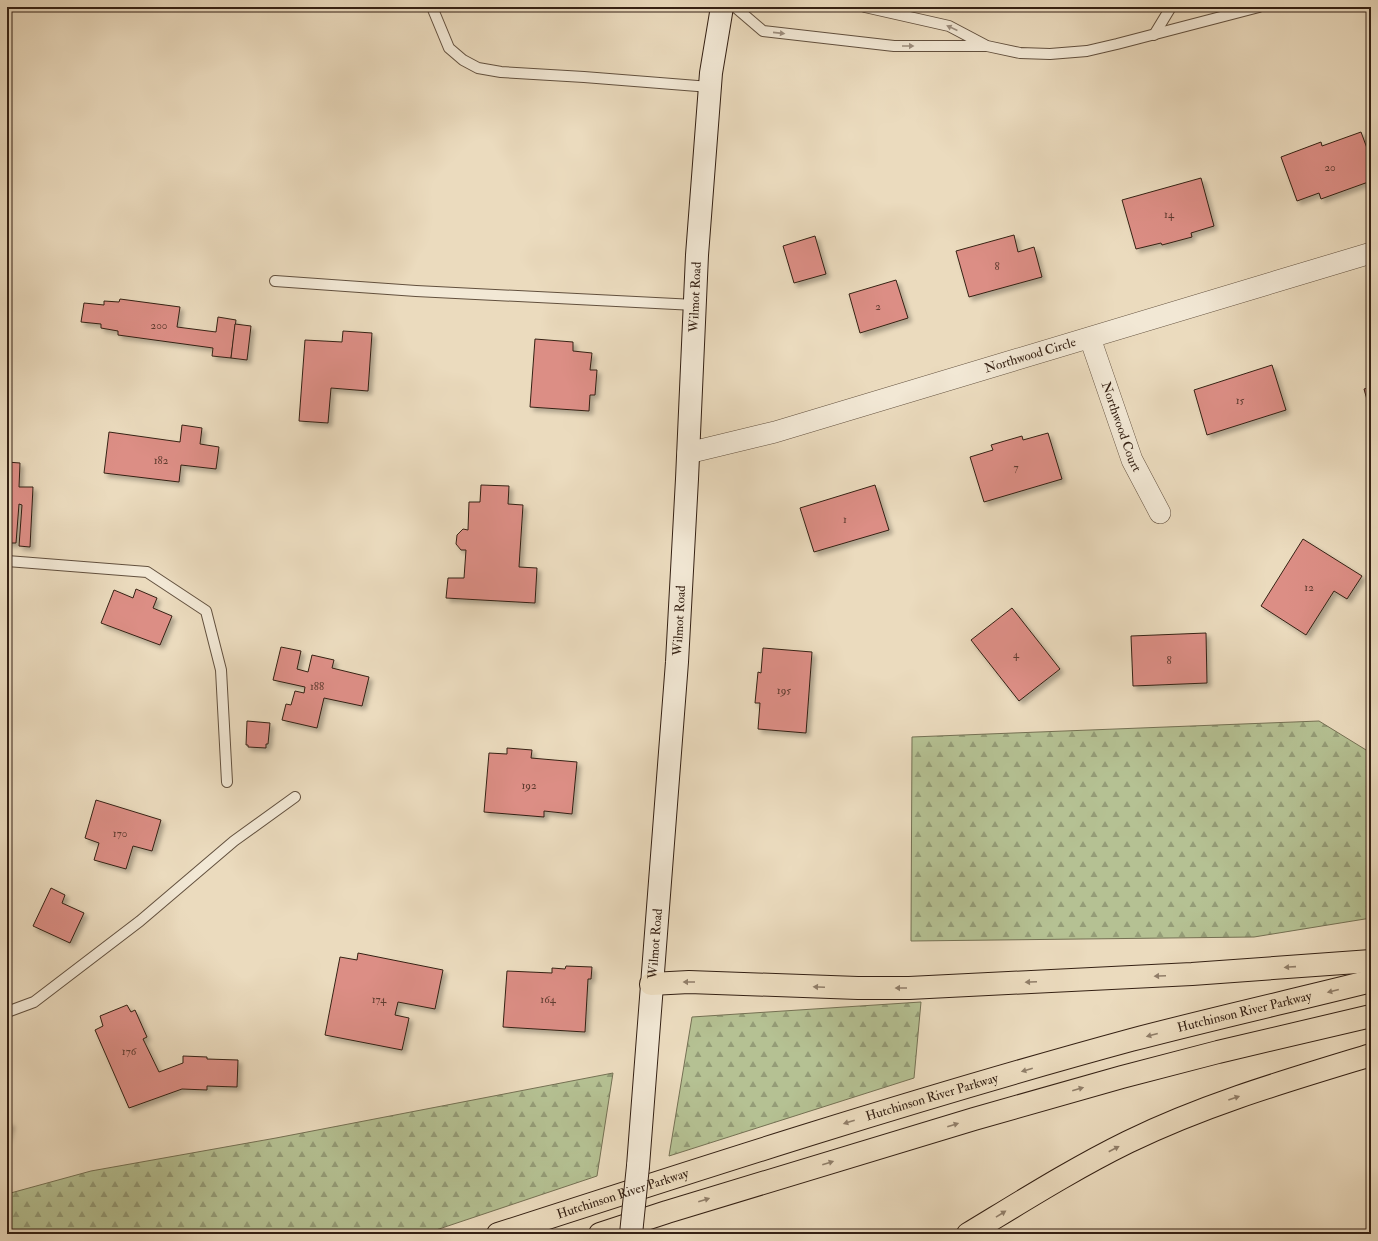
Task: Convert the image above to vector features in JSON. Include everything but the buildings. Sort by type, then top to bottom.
[{"type":"highway","points":[[651,984],[689,982],[858,988],[909,988],[1192,974],[1371,961]]},
{"type":"highway","name":"Hutchinson River Parkway","points":[[498,1234],[675,1176],[908,1104],[1130,1041],[1218,1018],[1371,982]]},
{"type":"highway","points":[[600,1234],[682,1207],[974,1119],[1122,1077],[1371,1016]]},
{"type":"highway","points":[[968,1234],[1029,1197],[1128,1142],[1232,1099],[1371,1055]]},
{"type":"street","name":"Wilmot Road","points":[[631,1234],[638,1166],[677,662],[695,305],[711,73],[722,7]]},
{"type":"street","name":"Northwood Circle","points":[[688,453],[775,432],[1371,253]]},
{"type":"street","name":"Northwood Court","points":[[1090,338],[1132,460],[1160,513]]},
{"type":"lane","points":[[432,7],[450,48],[462,60],[478,68],[501,72],[710,87]]},
{"type":"lane","points":[[735,7],[763,31],[894,46],[987,46],[1020,53],[1050,54],[1087,51],[1260,7]]},
{"type":"lane","points":[[865,7],[949,26],[987,46]]},
{"type":"lane","points":[[1154,35],[1171,7]]},
{"type":"lane","points":[[275,281],[416,291],[695,305]]},
{"type":"lane","points":[[7,561],[148,572],[206,611],[221,670],[227,782]]},
{"type":"lane","points":[[7,1012],[34,1002],[140,921],[234,841],[295,797]]},
{"type":"green space","points":[[1319,721],[1371,753],[1371,918],[1254,937],[911,941],[912,737]]},
{"type":"green space","points":[[921,1002],[914,1078],[669,1156],[692,1017]]},
{"type":"green space","points":[[613,1073],[597,1176],[424,1234],[7,1234],[7,1194],[91,1171],[276,1138]]}]
